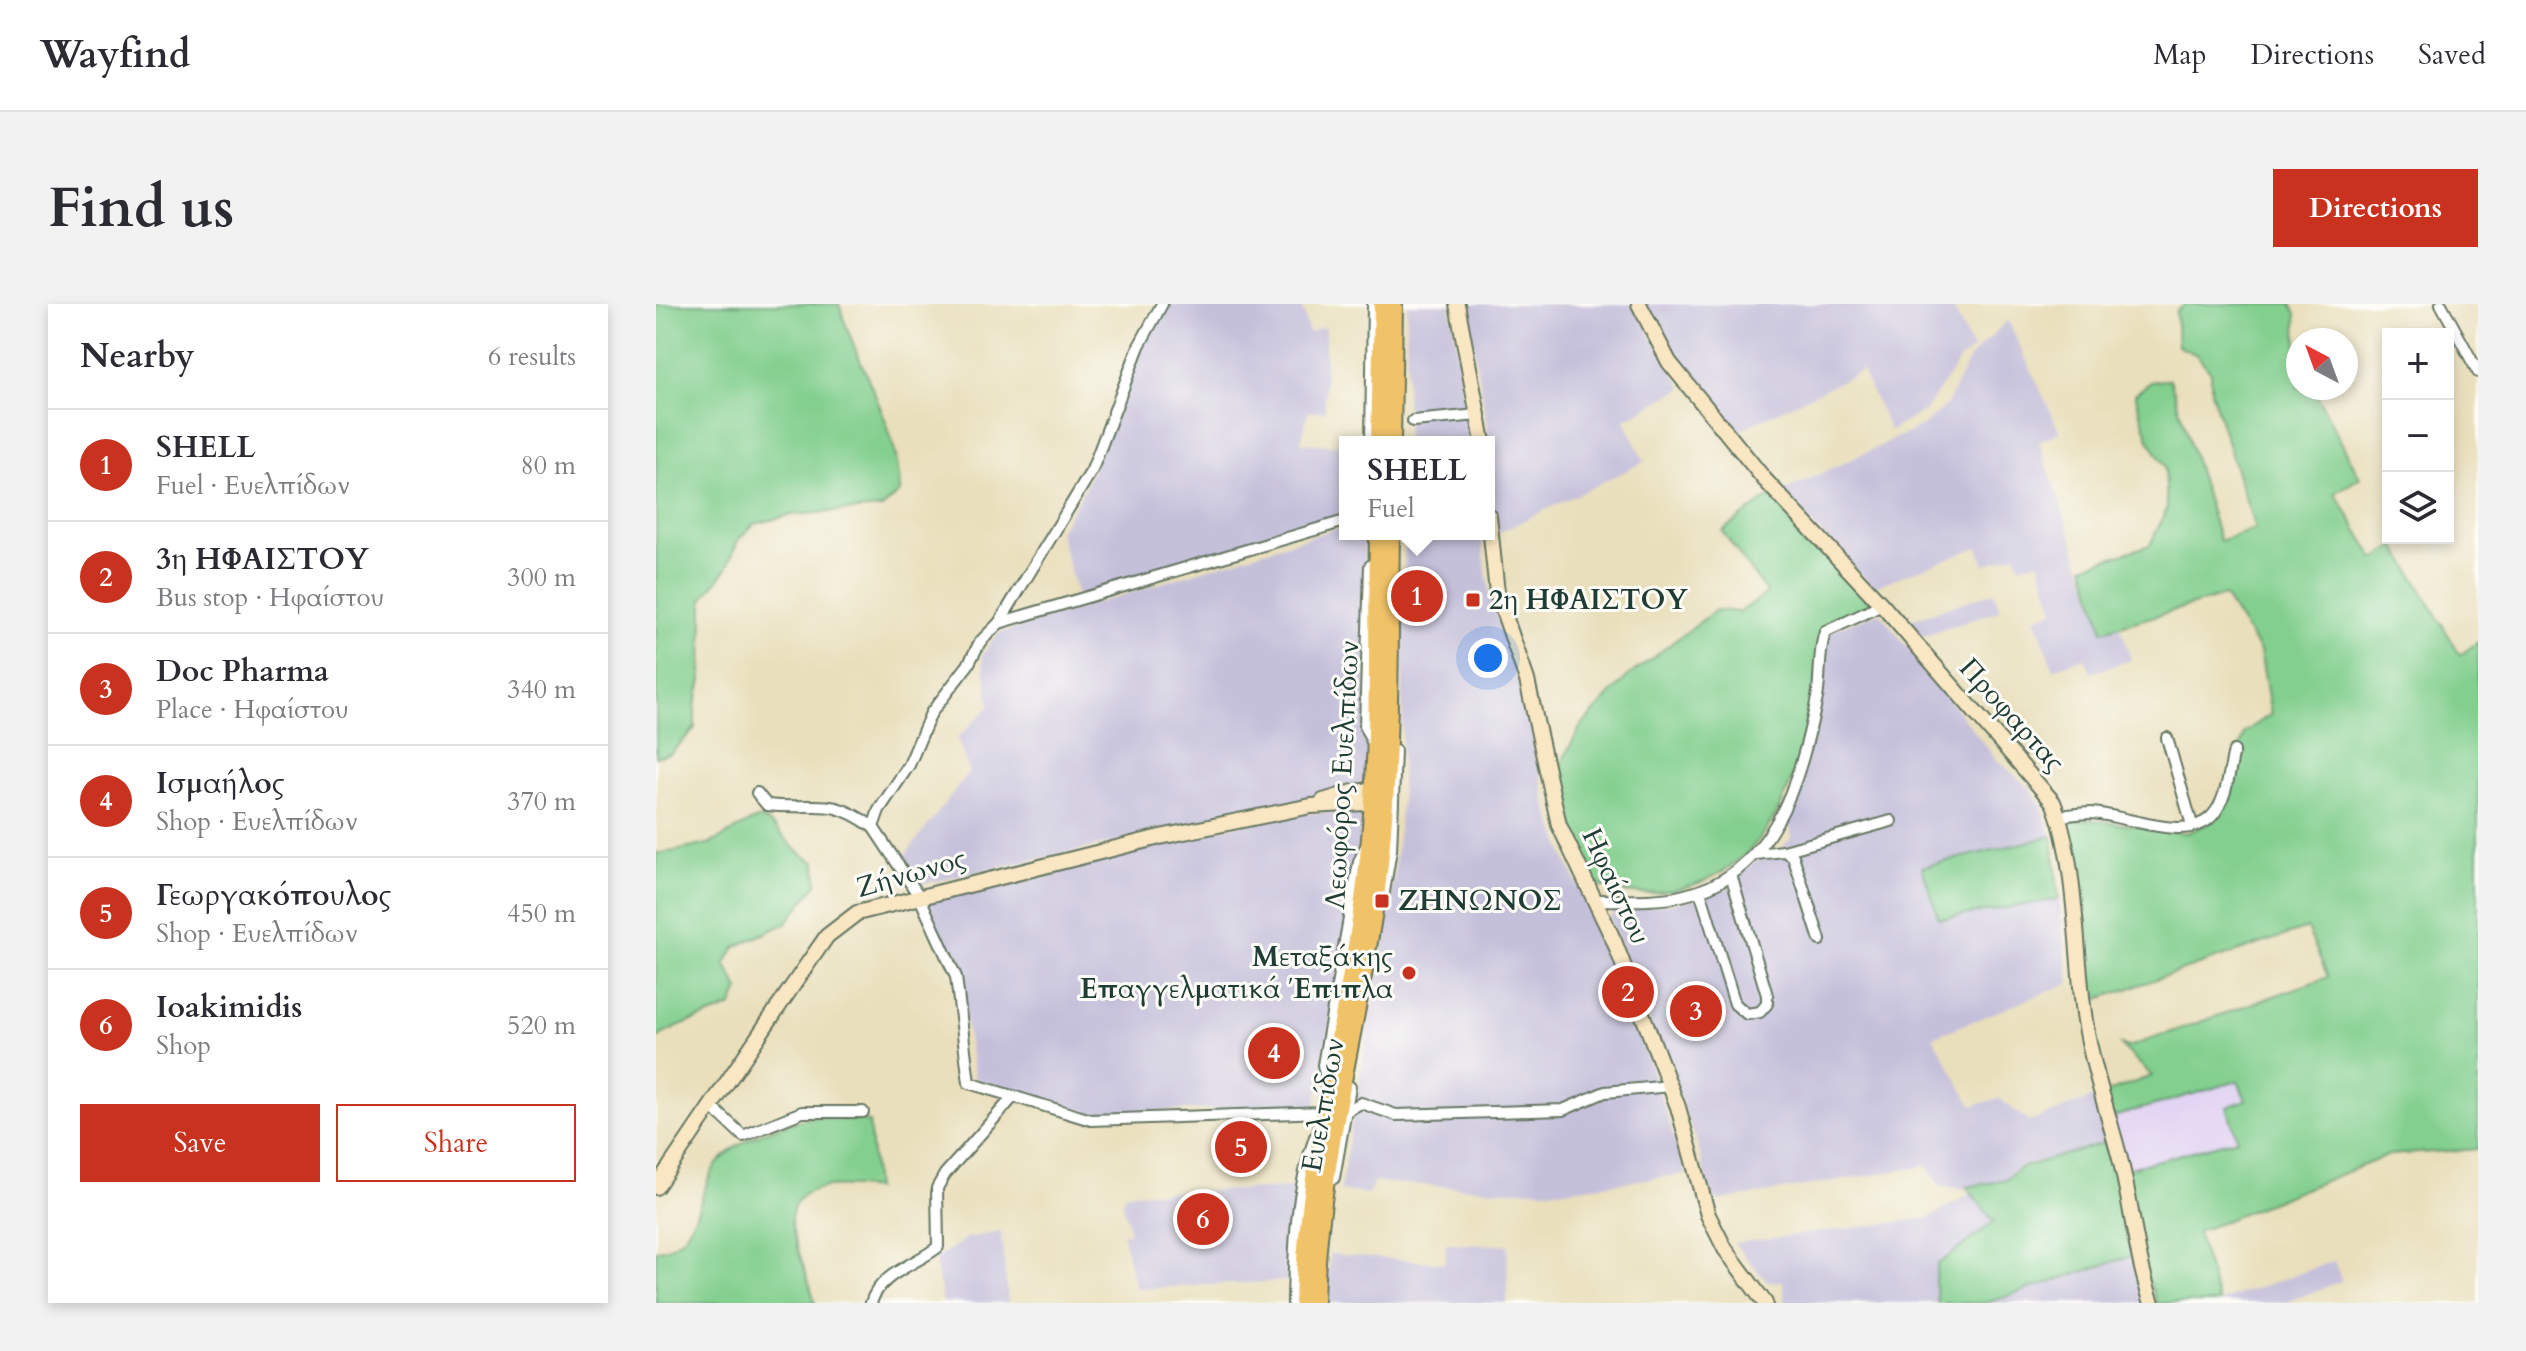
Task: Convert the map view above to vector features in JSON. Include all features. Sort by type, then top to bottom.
[{"type":"main road","points":[[1379,436],[1382,304]]},
{"type":"main road","points":[[1392,436],[1396,384],[1394,304]]},
{"type":"main road","name":"Λεωφόρος Ευελπίδων","points":[[1315,1303],[1322,1198],[1366,978],[1380,868],[1375,748],[1382,631],[1382,540]]},
{"type":"main road","name":"Λεωφόρος Ευελπίδων","points":[[1303,1303],[1308,1209],[1357,937],[1392,707],[1382,631]]},
{"type":"street","points":[[873,827],[879,810],[909,765],[931,713],[968,665],[980,642],[999,623],[1092,470],[1139,346],[1162,304]]},
{"type":"street","points":[[1371,436],[1373,304]]},
{"type":"street","points":[[1399,436],[1396,384],[1402,304]]},
{"type":"street","points":[[1457,304],[1482,436]]},
{"type":"street","name":"Προφαρτας","points":[[1639,304],[1669,362],[1765,480],[1882,605],[2002,745],[2045,787],[2059,816],[2083,1009],[2119,1155],[2139,1262],[2152,1303]]},
{"type":"street","points":[[2441,304],[2478,372]]},
{"type":"street","points":[[1413,421],[1478,415]]},
{"type":"street","points":[[999,623],[1339,523]]},
{"type":"street","points":[[1382,631],[1397,540]]},
{"type":"street","name":"Ηφαίστου","points":[[1491,540],[1497,593],[1527,680],[1556,813],[1596,900],[1671,1086],[1689,1137],[1708,1215],[1725,1249],[1765,1303]]},
{"type":"street","points":[[1596,900],[1668,899],[1700,891],[1731,875],[1756,854],[1790,800],[1802,765],[1820,680],[1825,632],[1882,605]]},
{"type":"street","name":"Ευελπίδων","points":[[1322,1303],[1327,1221],[1366,978],[1391,850],[1392,707]]},
{"type":"street","points":[[2167,738],[2192,825]]},
{"type":"street","points":[[2059,816],[2092,813],[2170,827],[2192,825],[2211,817],[2222,797],[2234,751]]},
{"type":"street","points":[[757,793],[767,805],[829,803],[852,812],[873,827],[919,896],[956,977],[969,1083],[1091,1120],[1324,1112]]},
{"type":"street","name":"Ζήνωνος","points":[[656,1187],[827,936],[857,913],[1123,845],[1311,806],[1378,796]]},
{"type":"street","points":[[1756,854],[1784,851],[1891,821]]},
{"type":"street","points":[[1784,851],[1793,856],[1820,940]]},
{"type":"street","points":[[1700,891],[1735,1004],[1747,1014],[1760,1012],[1767,1004],[1767,995],[1731,875]]},
{"type":"street","points":[[1345,1112],[1361,1103],[1396,1115],[1563,1110],[1605,1092],[1671,1086]]},
{"type":"street","points":[[871,1303],[880,1283],[938,1247],[937,1188],[945,1174],[1014,1096]]},
{"type":"street","points":[[711,1106],[743,1136],[802,1112],[863,1112]]},
{"type":"street","name":"Ευελπίδων","points":[[1293,1303],[1296,1236],[1306,1161],[1324,1112]]},
{"type":"shaded area","points":[[1166,304],[1301,304],[1309,333],[1325,326],[1325,411],[1308,412],[1301,443],[1339,446],[1339,522],[1077,596],[1059,531],[1085,488],[1145,339]]},
{"type":"shaded area","points":[[1407,304],[1450,304],[1470,436],[1406,436]]},
{"type":"shaded area","points":[[1466,304],[1632,304],[1683,388],[1625,420],[1644,462],[1496,534],[1495,436],[1488,436]]},
{"type":"shaded area","points":[[1642,304],[1951,304],[1973,349],[1960,359],[1925,411],[1890,431],[1862,371],[1734,433],[1671,361]]},
{"type":"shaded area","points":[[2008,320],[2060,432],[2039,441],[2103,630],[2120,625],[2131,660],[2091,673],[2085,658],[2053,669],[2035,618],[2054,611],[2039,561],[2020,566],[2015,554],[1985,565],[1978,547],[1873,587],[1784,495],[1786,490],[1924,425],[1947,404],[1971,356]]},
{"type":"shaded area","points":[[1339,528],[1339,540],[1365,540],[1367,777],[1361,784],[1313,799],[914,886],[902,859],[969,772],[957,738],[990,706],[982,655],[997,634]]},
{"type":"shaded area","points":[[1405,540],[1482,540],[1489,593],[1526,703],[1547,806],[1566,860],[1621,977],[1686,1174],[1565,1190],[1500,1190],[1374,1182],[1369,1194],[1340,1191],[1394,880],[1401,803]]},
{"type":"shaded area","points":[[1994,592],[2000,610],[1916,639],[1904,622]]},
{"type":"shaded area","points":[[1879,612],[1997,760],[2031,789],[2042,807],[2052,836],[1922,867],[1939,919],[2059,899],[2070,983],[1933,1037],[1972,1106],[1999,1098],[2029,1122],[2094,1097],[2108,1142],[2020,1166],[2005,1180],[1967,1189],[1941,1187],[1926,1166],[1711,1202],[1697,1142],[1609,918],[1619,905],[1654,906],[1694,899],[1731,887],[1735,876],[1758,859],[1775,857],[1792,836],[1787,816],[1804,775],[1824,677],[1825,638],[1828,631]]},
{"type":"shaded area","points":[[1288,813],[1364,813],[1316,1106],[1090,1113],[975,1079],[958,977],[924,901]]},
{"type":"shaded area","points":[[2239,1081],[2246,1101],[2238,1139],[2126,1169],[2113,1117]]},
{"type":"shaded area","points":[[1300,1188],[1288,1281],[1136,1289],[1122,1233],[1130,1233],[1122,1201],[1126,1193]]},
{"type":"shaded area","points":[[1971,1193],[1994,1222],[1938,1265],[1935,1281],[1938,1303],[1785,1303],[1783,1281],[1767,1282],[1734,1243],[1929,1218]]},
{"type":"shaded area","points":[[1001,1232],[1008,1303],[943,1303],[935,1260],[967,1238]]},
{"type":"shaded area","points":[[1446,1244],[1508,1245],[1507,1303],[1326,1303],[1330,1254],[1445,1263]]},
{"type":"shaded area","points":[[2131,1256],[2146,1303],[1986,1303]]},
{"type":"shaded area","points":[[2334,1261],[2342,1281],[2284,1303],[2215,1303]]},
{"type":"green space","points":[[656,304],[839,304],[893,443],[900,492],[882,508],[791,515],[754,524],[738,540],[727,568],[703,599],[702,680],[695,706],[695,728],[671,753],[656,757]]},
{"type":"green space","points":[[2186,304],[2291,304],[2296,314],[2296,328],[2286,328],[2286,400],[2319,400],[2360,478],[2335,493],[2375,559],[2396,546],[2460,655],[2478,642],[2478,1149],[2389,1155],[2197,1232],[2219,1302],[2215,1303],[2157,1303],[2147,1276],[2126,1169],[2237,1139],[2227,1107],[2246,1100],[2238,1081],[2113,1117],[2105,1093],[2152,1076],[2121,1045],[2129,1047],[2328,977],[2307,928],[2089,1002],[2063,822],[2093,820],[2186,833],[2212,822],[2226,794],[2244,733],[2271,714],[2260,651],[2224,596],[2103,631],[2084,566],[2150,545],[2167,509],[2165,467],[2149,440],[2135,394],[2151,382],[2170,379],[2220,541],[2255,529],[2211,391],[2211,372],[2197,355],[2178,346],[2176,312]]},
{"type":"green space","points":[[1770,496],[1873,604],[1823,629],[1809,717],[1798,760],[1783,800],[1762,836],[1734,864],[1696,884],[1648,893],[1593,885],[1570,835],[1555,775],[1581,726],[1628,676],[1716,610],[1740,612],[1767,593],[1722,531]]},
{"type":"green space","points":[[761,818],[776,828],[799,852],[816,862],[817,884],[785,924],[735,947],[725,964],[739,989],[732,1006],[681,1025],[656,1039],[656,853],[711,843]]},
{"type":"green space","points":[[2052,836],[2059,899],[1939,919],[1922,867]]},
{"type":"green space","points":[[813,1117],[869,1122],[875,1189],[824,1188],[802,1197],[794,1206],[792,1226],[815,1303],[656,1303],[656,1250],[670,1247],[689,1229],[709,1178],[723,1157],[746,1141],[772,1129]]},
{"type":"green space","points":[[2110,1141],[2131,1256],[1986,1303],[1938,1303],[1935,1281],[1937,1265],[1994,1222],[1967,1187],[2006,1180],[2020,1168]]},
{"type":"place","name":"SHELL","points":[[1417,596]]},
{"type":"place","name":"2η ΗΦΑΙΣΤΟΥ","points":[[1473,600]]},
{"type":"place","name":"ΖΗΝΩΝΟΣ","points":[[1382,901]]},
{"type":"place","name":"Μεταξάκης Επαγγελματικά Έπιπλα","points":[[1409,973]]},
{"type":"place","name":"3η ΗΦΑΙΣΤΟΥ","points":[[1628,992]]},
{"type":"place","name":"Doc Pharma","points":[[1696,1011]]},
{"type":"place","name":"Ισμαήλος","points":[[1274,1053]]},
{"type":"place","name":"Γεωργακόπουλος","points":[[1241,1147]]},
{"type":"place","name":"Ioakimidis","points":[[1203,1219]]}]
